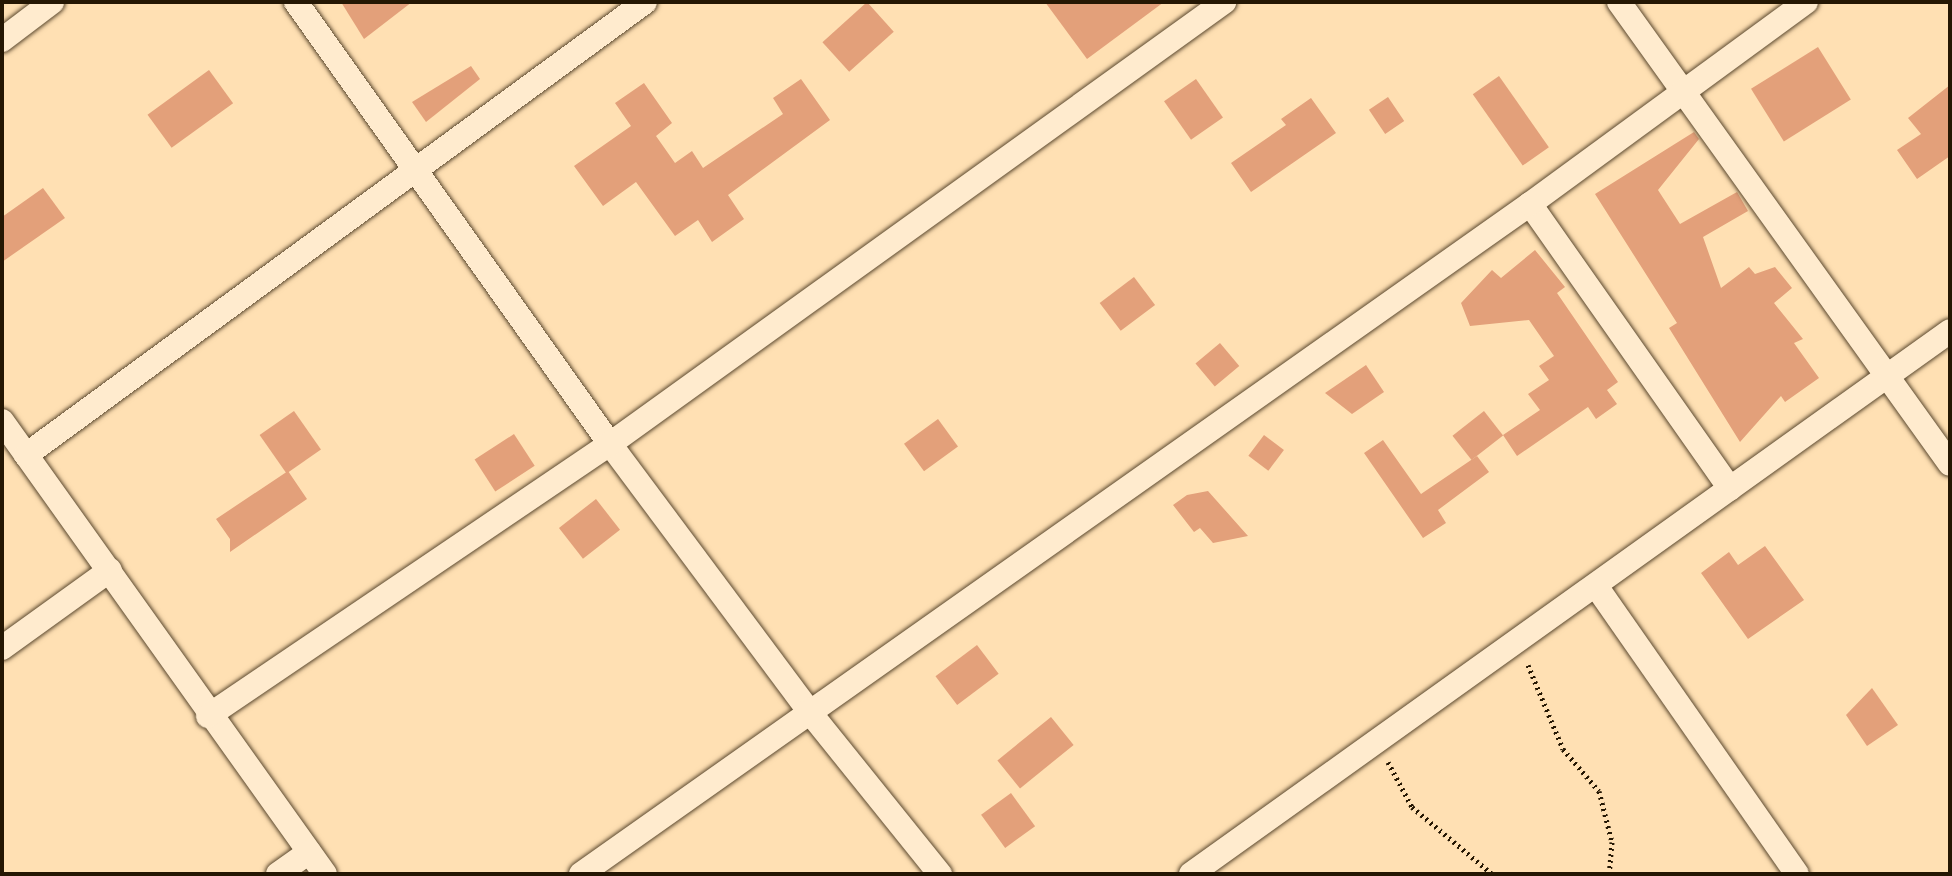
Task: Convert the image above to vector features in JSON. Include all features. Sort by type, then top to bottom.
[{"type":"street","points":[[2,40],[52,2]]},
{"type":"street","points":[[296,2],[610,444],[808,710],[940,874]]},
{"type":"street","points":[[26,455],[645,2]]},
{"type":"street","points":[[208,716],[610,444],[1224,2]]},
{"type":"street","points":[[1619,2],[1950,464]]},
{"type":"street","points":[[581,874],[808,710],[1530,204],[1806,2]]},
{"type":"street","points":[[1530,204],[1730,489]]},
{"type":"street","points":[[1191,874],[1950,331]]},
{"type":"street","points":[[2,421],[110,570],[208,716],[325,874]]},
{"type":"street","points":[[2,648],[110,570]]},
{"type":"street","points":[[1596,586],[1797,874]]},
{"type":"street","points":[[278,874],[309,852]]},
{"type":"path","points":[[1520,639],[1563,749],[1599,791],[1612,842],[1609,874]]},
{"type":"path","points":[[1377,742],[1412,807],[1492,874]]},
{"type":"building","points":[[341,2],[412,2],[364,39]]},
{"type":"building","points":[[867,2],[894,32],[849,72],[822,42]]},
{"type":"building","points":[[1045,2],[1164,2],[1087,59]]},
{"type":"building","points":[[1818,47],[1851,100],[1784,141],[1751,89]]},
{"type":"building","points":[[471,66],[480,79],[426,122],[412,102]]},
{"type":"building","points":[[209,70],[233,103],[172,148],[148,115]]},
{"type":"building","points":[[1499,76],[1549,147],[1523,166],[1473,94]]},
{"type":"building","points":[[801,79],[830,120],[728,195],[744,219],[712,242],[698,220],[675,236],[636,182],[603,206],[574,166],[631,126],[615,103],[644,83],[672,123],[656,136],[675,163],[692,151],[703,168],[783,114],[773,98]]},
{"type":"building","points":[[1196,79],[1223,118],[1191,140],[1164,101]]},
{"type":"building","points":[[1950,85],[1950,156],[1917,179],[1897,150],[1921,134],[1908,118]]},
{"type":"building","points":[[1388,97],[1404,121],[1385,134],[1369,110]]},
{"type":"building","points":[[1311,98],[1336,133],[1251,192],[1231,163],[1286,125],[1281,119]]},
{"type":"building","points":[[1694,132],[1699,139],[1658,190],[1680,224],[1737,192],[1748,211],[1703,237],[1721,288],[1749,267],[1755,274],[1775,267],[1792,288],[1774,303],[1803,339],[1794,343],[1819,378],[1785,402],[1781,396],[1740,442],[1669,328],[1677,323],[1595,194]]},
{"type":"building","points":[[43,188],[65,218],[2,262],[2,217]]},
{"type":"building","points":[[1535,250],[1565,287],[1557,293],[1618,382],[1607,390],[1617,404],[1596,419],[1588,407],[1517,456],[1503,435],[1540,410],[1528,394],[1549,380],[1539,366],[1554,356],[1529,320],[1470,326],[1461,303],[1492,270],[1501,278]]},
{"type":"building","points":[[1134,277],[1155,305],[1121,331],[1100,303]]},
{"type":"building","points":[[1220,343],[1239,366],[1215,387],[1195,364]]},
{"type":"building","points":[[1366,365],[1384,392],[1352,414],[1325,393]]},
{"type":"building","points":[[294,411],[321,450],[287,474],[260,435]]},
{"type":"building","points":[[1484,411],[1503,435],[1472,460],[1452,436]]},
{"type":"building","points":[[938,419],[958,447],[924,471],[904,444]]},
{"type":"building","points":[[514,434],[535,466],[495,491],[475,460]]},
{"type":"building","points":[[1264,435],[1284,450],[1268,471],[1248,456]]},
{"type":"building","points":[[1383,440],[1421,494],[1477,456],[1489,472],[1438,510],[1446,523],[1423,538],[1364,453]]},
{"type":"building","points":[[288,471],[307,499],[230,552],[230,539],[216,519]]},
{"type":"building","points":[[1208,491],[1248,536],[1213,543],[1200,528],[1194,532],[1173,505],[1187,495]]},
{"type":"building","points":[[596,499],[620,530],[583,559],[559,528]]},
{"type":"building","points":[[1765,546],[1804,600],[1748,639],[1701,573],[1729,552],[1738,565]]},
{"type":"building","points":[[977,645],[999,674],[957,705],[935,676]]},
{"type":"building","points":[[1872,688],[1898,725],[1867,746],[1846,715]]},
{"type":"building","points":[[1051,717],[1074,745],[1020,788],[997,760]]},
{"type":"building","points":[[1011,793],[1035,826],[1005,848],[981,815]]}]
